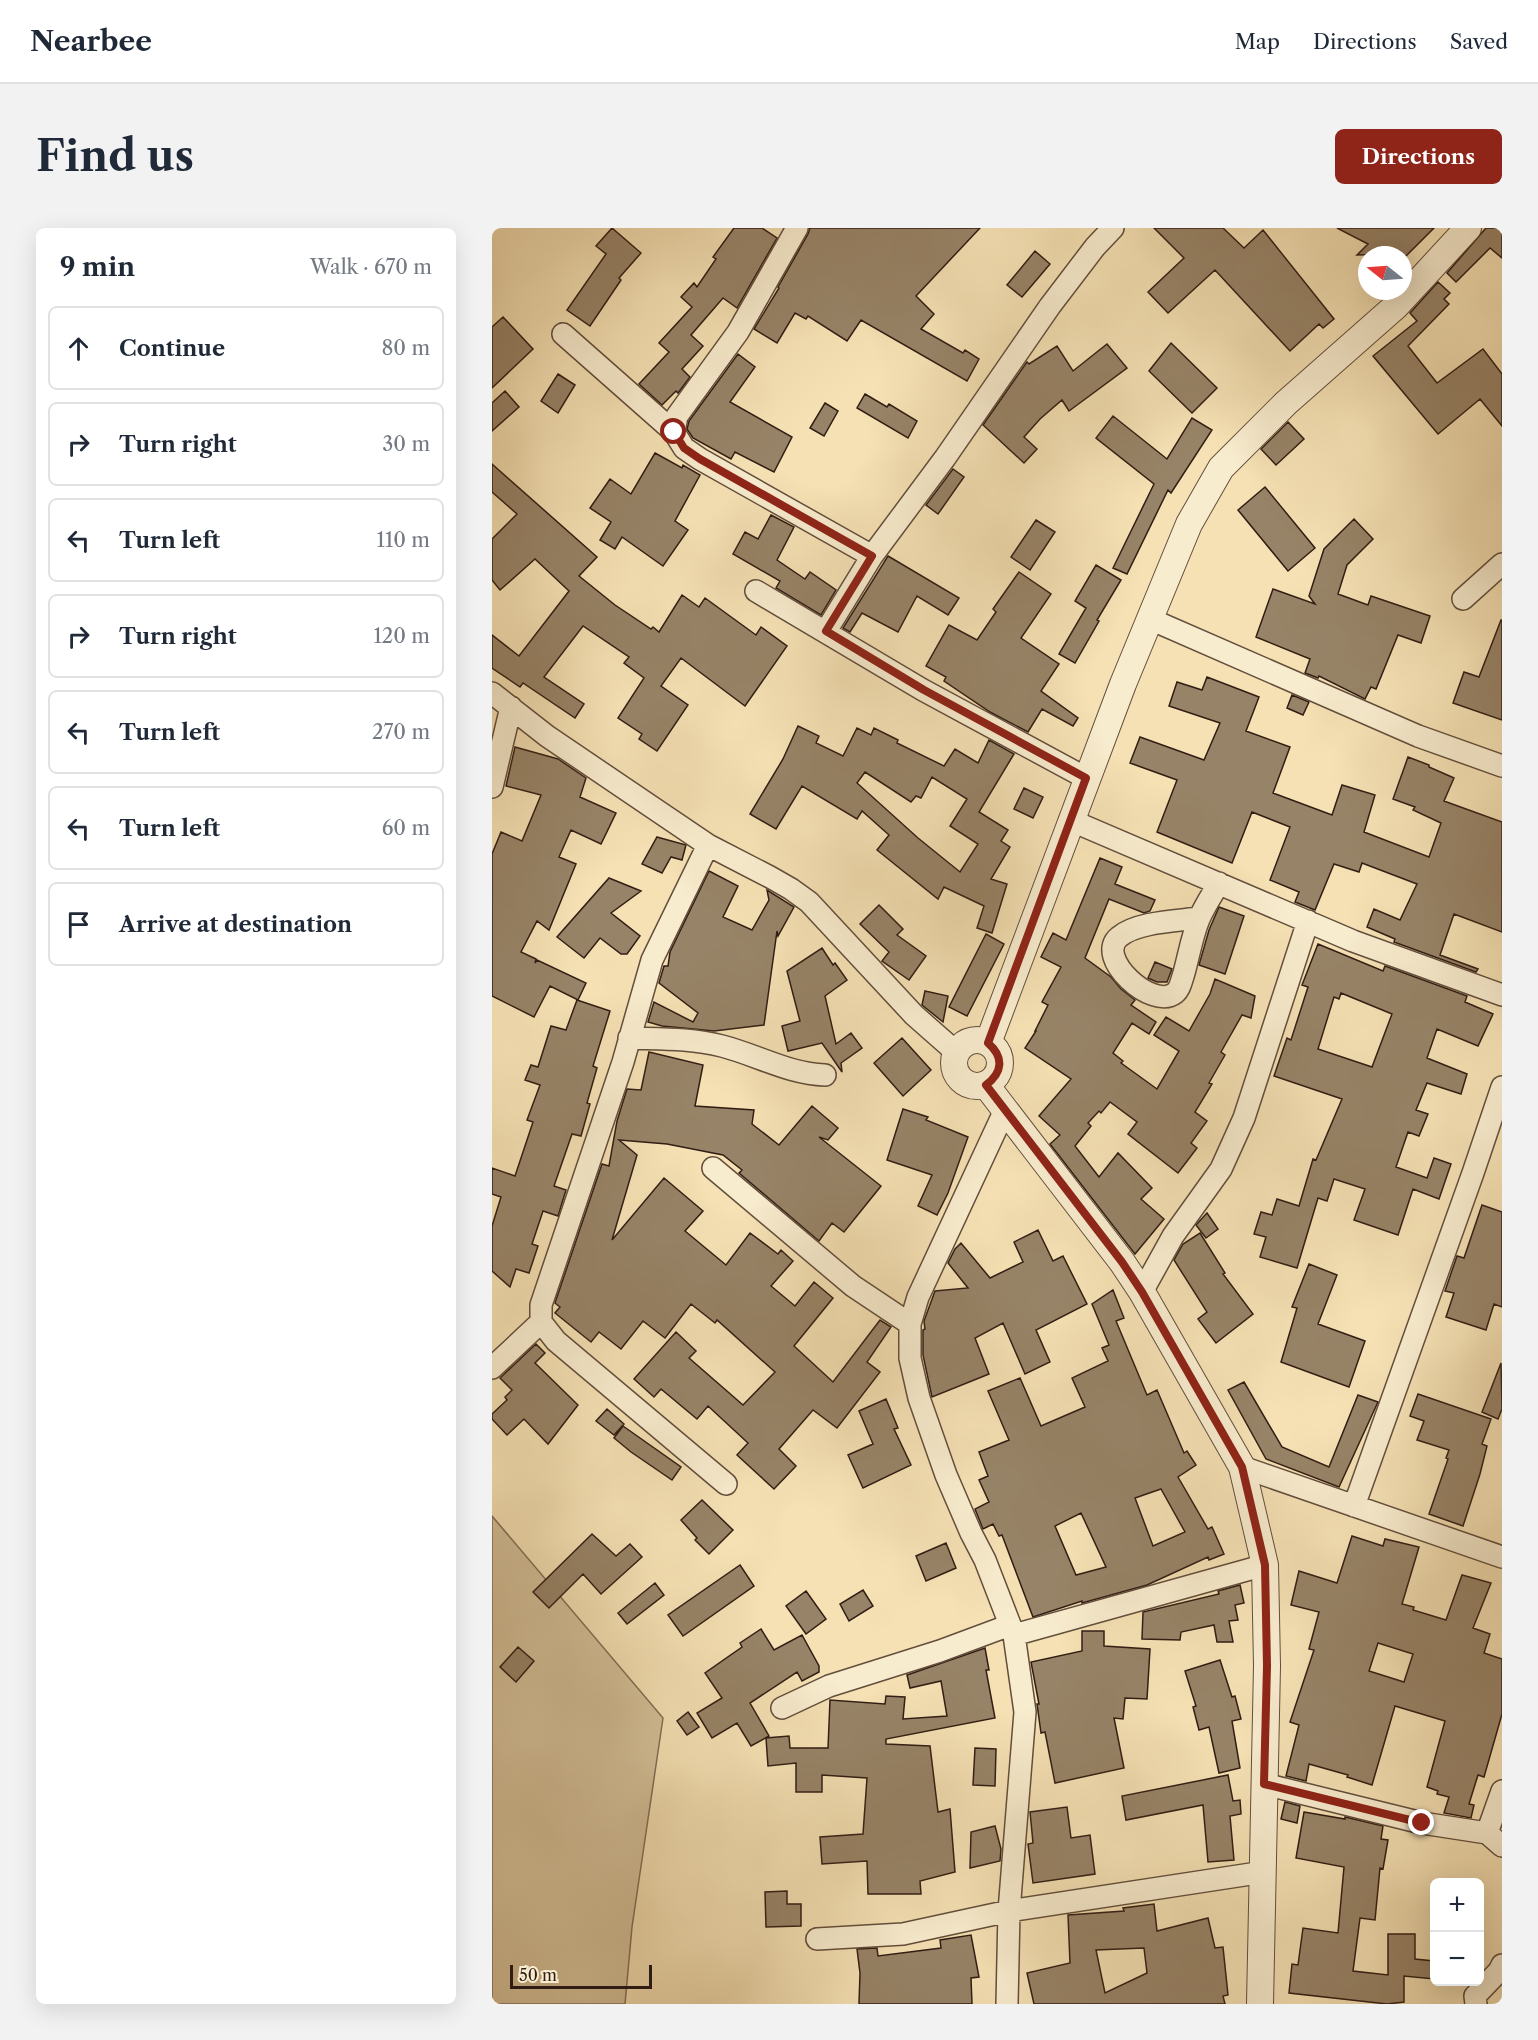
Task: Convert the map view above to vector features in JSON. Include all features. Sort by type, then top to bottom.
[{"type":"street","points":[[674,432],[677,416],[738,332],[797,228]]},
{"type":"street","points":[[826,631],[872,556],[945,458],[1050,306],[1095,247],[1113,228]]},
{"type":"street","points":[[988,1043],[1086,778],[1150,619],[1189,524],[1221,468],[1286,403],[1396,306],[1468,228]]},
{"type":"street","points":[[563,334],[674,432],[684,448],[872,556]]},
{"type":"street","points":[[1463,599],[1502,564]]},
{"type":"street","points":[[756,591],[924,690],[1086,778]]},
{"type":"street","points":[[1150,619],[1418,736],[1502,766]]},
{"type":"street","points":[[492,693],[547,736],[708,845],[770,877],[809,902],[914,1015],[956,1052]]},
{"type":"street","points":[[492,787],[511,707]]},
{"type":"street","points":[[1070,820],[1353,941],[1502,995]]},
{"type":"street","points":[[708,845],[652,960],[542,1305],[541,1322],[556,1341],[726,1484]]},
{"type":"street","points":[[1199,918],[1220,883]]},
{"type":"street","points":[[1142,1292],[1173,1236],[1221,1169],[1244,1118],[1308,921]]},
{"type":"street","points":[[629,1038],[694,1040],[724,1047],[797,1072],[825,1076]]},
{"type":"street","points":[[979,1040],[988,1043],[996,1050],[1000,1059],[999,1069],[994,1079],[986,1085],[977,1087],[967,1085],[955,1071],[953,1061],[956,1052],[970,1041],[979,1040]]},
{"type":"street","points":[[986,1085],[1122,1262],[1142,1292],[1242,1467],[1265,1565],[1267,1666],[1260,2004]]},
{"type":"street","points":[[1354,1506],[1502,1087]]},
{"type":"street","points":[[1005,1110],[918,1297],[910,1324],[910,1358],[920,1398],[946,1475],[985,1560],[1012,1630],[1025,1712],[1009,1911],[1007,2004]]},
{"type":"street","points":[[713,1168],[853,1286],[910,1324]]},
{"type":"street","points":[[492,1368],[541,1322]]},
{"type":"street","points":[[1242,1467],[1502,1557]]},
{"type":"street","points":[[782,1708],[829,1686],[940,1651],[1012,1630],[1265,1565]]},
{"type":"street","points":[[1264,1784],[1494,1840],[1502,1791]]},
{"type":"street","points":[[817,1939],[903,1934],[1009,1911],[1264,1872]]},
{"type":"street","points":[[1476,2004],[1475,1996],[1502,1965]]},
{"type":"shaded area","points":[[492,1516],[663,1718],[632,1927],[625,2004],[492,2004]]},
{"type":"building","points":[[612,228],[641,253],[619,278],[621,280],[590,326],[567,310],[606,254],[596,246]]},
{"type":"building","points":[[734,228],[762,228],[777,238],[737,308],[723,298],[691,335],[703,346],[682,369],[690,377],[678,393],[676,391],[662,405],[639,384],[669,352],[659,343],[692,307],[681,297],[694,283],[697,287],[716,259],[713,257]]},
{"type":"building","points":[[810,228],[980,228],[916,296],[934,314],[921,329],[963,353],[965,350],[979,359],[967,381],[861,320],[847,341],[808,316],[806,319],[795,313],[777,343],[754,329],[779,288]]},
{"type":"building","points":[[1154,228],[1223,228],[1244,248],[1263,230],[1334,319],[1323,328],[1319,324],[1290,351],[1215,270],[1168,313],[1148,292],[1184,258]]},
{"type":"building","points":[[1337,228],[1434,228],[1412,250],[1412,246],[1366,246],[1368,244]]},
{"type":"building","points":[[1486,228],[1502,228],[1502,258],[1490,248],[1456,282],[1447,273]]},
{"type":"building","points":[[1035,251],[1050,264],[1022,297],[1007,285]]},
{"type":"building","points":[[1438,282],[1450,293],[1444,299],[1449,304],[1408,346],[1437,383],[1483,349],[1502,374],[1502,426],[1480,399],[1438,434],[1373,356],[1417,321],[1410,313]]},
{"type":"building","points":[[503,317],[533,349],[492,388],[492,327]]},
{"type":"building","points":[[1171,343],[1217,388],[1192,413],[1149,371]]},
{"type":"building","points":[[1107,344],[1127,368],[1069,411],[1062,400],[1040,419],[1024,437],[1037,449],[1024,463],[983,425],[1027,362],[1029,364],[1057,346],[1073,371]]},
{"type":"building","points":[[738,354],[755,367],[730,402],[792,437],[774,472],[735,452],[731,459],[693,438],[687,429],[689,421]]},
{"type":"building","points":[[558,374],[575,385],[558,413],[541,401]]},
{"type":"building","points":[[505,391],[519,407],[492,431],[492,403]]},
{"type":"building","points":[[865,394],[887,407],[889,404],[917,421],[908,438],[857,408]]},
{"type":"building","points":[[825,403],[838,411],[824,436],[810,428]]},
{"type":"building","points":[[1113,416],[1167,459],[1192,418],[1212,430],[1171,493],[1168,490],[1127,574],[1113,568],[1154,484],[1096,438]]},
{"type":"building","points":[[1288,422],[1304,439],[1276,465],[1261,449]]},
{"type":"building","points":[[655,453],[700,475],[675,521],[688,530],[663,566],[622,537],[615,549],[600,540],[611,522],[590,508],[610,479],[631,494]]},
{"type":"building","points":[[492,464],[597,557],[579,576],[615,605],[651,629],[653,627],[659,632],[682,595],[699,607],[705,598],[756,635],[761,627],[787,646],[745,706],[681,658],[661,686],[688,705],[657,751],[639,739],[642,734],[618,718],[644,678],[624,663],[629,657],[583,626],[544,677],[584,704],[575,718],[523,683],[520,687],[492,668],[492,635],[519,656],[569,591],[535,559],[500,590],[492,580],[492,539],[517,514],[492,492]]},
{"type":"building","points":[[953,469],[964,477],[938,514],[926,505]]},
{"type":"building","points":[[1265,487],[1315,548],[1288,571],[1238,510]]},
{"type":"building","points":[[771,515],[794,527],[777,560],[805,579],[810,572],[836,590],[821,615],[776,588],[780,581],[733,554],[745,532],[758,539]]},
{"type":"building","points":[[1354,519],[1373,539],[1347,565],[1338,594],[1368,605],[1371,596],[1430,616],[1421,643],[1398,635],[1376,689],[1371,687],[1365,699],[1319,676],[1318,678],[1305,673],[1310,659],[1256,637],[1273,589],[1315,604],[1309,596],[1324,549]]},
{"type":"building","points":[[1036,520],[1055,532],[1030,570],[1011,557]]},
{"type":"building","points":[[888,556],[959,598],[948,615],[917,596],[898,632],[862,613],[850,632],[843,628]]},
{"type":"building","points":[[1096,565],[1121,580],[1075,663],[1059,654],[1086,608],[1075,601]]},
{"type":"building","points":[[1019,572],[1051,594],[1021,638],[1059,664],[1041,691],[1078,718],[1073,726],[1042,709],[1028,732],[990,712],[944,681],[946,677],[926,666],[949,625],[977,640],[996,612],[993,609]]},
{"type":"building","points":[[1501,620],[1502,720],[1453,703],[1464,672],[1479,677]]},
{"type":"building","points":[[1207,677],[1259,697],[1246,731],[1290,747],[1273,793],[1332,815],[1342,785],[1375,795],[1364,832],[1429,857],[1441,823],[1413,810],[1415,807],[1393,799],[1408,757],[1454,778],[1444,801],[1502,822],[1502,932],[1454,914],[1440,955],[1478,969],[1476,972],[1394,942],[1395,939],[1367,927],[1374,909],[1400,920],[1417,884],[1362,863],[1359,872],[1334,864],[1315,910],[1295,902],[1299,892],[1270,880],[1290,827],[1252,812],[1232,863],[1157,832],[1177,780],[1130,763],[1140,737],[1204,760],[1220,723],[1169,706],[1177,682],[1202,690]]},
{"type":"building","points":[[1292,695],[1309,702],[1303,715],[1287,708]]},
{"type":"building","points":[[798,726],[819,736],[816,743],[843,756],[857,728],[871,735],[874,728],[898,740],[897,743],[944,766],[955,749],[978,763],[989,740],[1014,754],[979,812],[1008,830],[1001,841],[1010,847],[991,879],[1007,884],[992,933],[977,928],[984,906],[944,887],[938,899],[877,850],[889,835],[862,811],[857,819],[802,786],[776,829],[750,814],[783,759]],"holes":[[[865,772],[911,802],[916,796],[921,798],[932,777],[967,799],[950,826],[978,844],[960,872],[857,783]]]},
{"type":"building","points":[[515,747],[558,759],[586,778],[580,797],[616,813],[601,844],[571,830],[559,857],[576,864],[549,930],[537,921],[521,952],[536,959],[535,963],[537,960],[586,983],[578,1000],[550,986],[534,1017],[492,996],[492,854],[501,832],[522,841],[541,795],[506,786]]},
{"type":"building","points":[[1024,788],[1043,797],[1033,818],[1014,809]]},
{"type":"building","points":[[657,837],[686,845],[682,860],[671,857],[662,873],[642,864]]},
{"type":"building","points":[[1100,858],[1122,867],[1115,884],[1155,900],[1150,911],[1144,913],[1109,899],[1085,958],[1111,977],[1135,1000],[1131,1005],[1156,1022],[1149,1034],[1132,1023],[1113,1053],[1123,1061],[1121,1063],[1157,1089],[1179,1051],[1154,1035],[1166,1017],[1189,1031],[1210,994],[1215,979],[1255,996],[1251,1018],[1242,1015],[1221,1052],[1225,1055],[1209,1083],[1212,1084],[1195,1112],[1207,1121],[1191,1143],[1197,1148],[1178,1173],[1128,1134],[1137,1122],[1110,1102],[1088,1123],[1091,1126],[1075,1146],[1099,1177],[1118,1153],[1152,1188],[1141,1199],[1164,1219],[1135,1254],[1050,1144],[1060,1135],[1039,1116],[1071,1079],[1025,1048],[1048,1005],[1042,1002],[1061,967],[1041,957],[1053,933],[1066,940]]},
{"type":"building","points":[[709,871],[738,886],[723,917],[752,930],[769,900],[767,890],[794,907],[778,936],[777,931],[764,1025],[714,1031],[662,1026],[648,1022],[654,1002],[693,1022],[698,1013],[659,983],[664,966],[668,966],[670,952]]},
{"type":"building","points":[[609,878],[641,891],[611,913],[640,936],[627,954],[621,954],[600,938],[584,958],[557,937]]},
{"type":"building","points":[[879,905],[903,929],[897,935],[926,956],[909,980],[882,961],[889,952],[860,924]]},
{"type":"building","points":[[1219,907],[1244,916],[1225,974],[1199,965],[1209,930]]},
{"type":"building","points":[[986,934],[1004,944],[967,1016],[949,1007]]},
{"type":"building","points":[[1318,944],[1383,971],[1385,966],[1467,996],[1465,1002],[1493,1014],[1478,1046],[1437,1029],[1427,1058],[1467,1074],[1461,1094],[1427,1083],[1416,1110],[1428,1114],[1419,1136],[1408,1132],[1396,1167],[1427,1178],[1434,1158],[1451,1164],[1439,1199],[1413,1189],[1398,1235],[1354,1220],[1365,1189],[1334,1179],[1327,1201],[1318,1198],[1297,1268],[1260,1257],[1266,1237],[1254,1234],[1261,1212],[1272,1215],[1277,1199],[1299,1206],[1313,1159],[1316,1160],[1342,1099],[1274,1076],[1287,1038],[1291,1040],[1308,987],[1302,985]],"holes":[[[1341,993],[1392,1014],[1372,1067],[1318,1049],[1334,997],[1339,999]]]},
{"type":"building","points":[[822,948],[847,980],[825,996],[836,1044],[851,1033],[862,1048],[841,1063],[842,1072],[822,1043],[788,1051],[782,1026],[800,1021],[787,971]]},
{"type":"building","points":[[1155,962],[1172,969],[1167,982],[1157,982],[1148,978]]},
{"type":"building","points":[[925,991],[948,996],[943,1022],[922,1005]]},
{"type":"building","points":[[577,1000],[610,1011],[593,1066],[597,1068],[587,1103],[590,1104],[581,1136],[572,1134],[554,1186],[566,1190],[558,1216],[543,1211],[532,1244],[538,1246],[529,1273],[516,1269],[510,1287],[492,1271],[492,1226],[501,1197],[492,1194],[492,1168],[515,1176],[533,1122],[527,1120],[540,1085],[525,1080],[531,1065],[538,1067],[551,1026],[566,1030]]},
{"type":"building","points":[[902,1038],[931,1070],[903,1096],[874,1063]]},
{"type":"building","points":[[649,1052],[703,1065],[695,1106],[754,1110],[752,1124],[779,1145],[812,1106],[838,1128],[828,1140],[819,1137],[881,1186],[844,1232],[832,1223],[819,1241],[739,1173],[742,1170],[723,1155],[667,1144],[619,1140],[637,1155],[612,1240],[664,1178],[703,1211],[685,1231],[726,1265],[750,1233],[778,1254],[781,1250],[793,1261],[771,1286],[795,1306],[814,1282],[833,1298],[794,1346],[833,1382],[880,1320],[891,1327],[867,1362],[880,1372],[837,1428],[813,1410],[779,1449],[796,1466],[774,1489],[737,1455],[748,1443],[708,1406],[697,1419],[661,1389],[654,1397],[634,1379],[676,1332],[696,1351],[689,1358],[743,1405],[775,1372],[717,1320],[715,1323],[691,1304],[665,1338],[643,1321],[621,1349],[599,1332],[591,1342],[555,1313],[560,1307],[555,1303],[602,1164],[609,1166],[617,1121],[627,1089],[641,1090]]},
{"type":"building","points":[[903,1109],[928,1117],[926,1120],[968,1137],[948,1193],[937,1215],[918,1206],[932,1175],[887,1160]]},
{"type":"building","points":[[1482,1205],[1502,1212],[1502,1307],[1494,1304],[1486,1330],[1446,1317],[1454,1293],[1445,1291],[1457,1256],[1464,1258]]},
{"type":"building","points":[[1207,1213],[1218,1229],[1206,1238],[1196,1225]]},
{"type":"building","points":[[1038,1230],[1053,1261],[1063,1256],[1087,1304],[1036,1330],[1050,1362],[1025,1374],[1003,1323],[975,1338],[989,1374],[932,1397],[923,1355],[924,1321],[935,1291],[968,1288],[948,1263],[955,1249],[961,1243],[990,1278],[1023,1262],[1014,1242]]},
{"type":"building","points":[[1200,1233],[1225,1273],[1223,1274],[1253,1314],[1216,1343],[1198,1319],[1207,1312],[1174,1260],[1183,1244]]},
{"type":"building","points":[[1309,1264],[1337,1275],[1318,1324],[1365,1341],[1349,1387],[1281,1362],[1297,1308],[1292,1307]]},
{"type":"building","points":[[1113,1290],[1124,1318],[1116,1321],[1147,1395],[1157,1390],[1184,1453],[1187,1451],[1196,1465],[1178,1477],[1208,1529],[1212,1527],[1224,1554],[1209,1560],[1208,1557],[1147,1585],[1082,1603],[1082,1601],[1033,1617],[1002,1535],[999,1536],[993,1524],[983,1529],[975,1509],[989,1502],[979,1480],[988,1476],[979,1452],[1009,1440],[988,1391],[1020,1378],[1041,1426],[1085,1407],[1072,1378],[1108,1361],[1102,1348],[1109,1345],[1092,1304]],"holes":[[[1161,1489],[1185,1532],[1153,1546],[1135,1498]],[[1081,1513],[1106,1567],[1076,1575],[1055,1526]]]},
{"type":"building","points":[[536,1344],[545,1353],[535,1363],[578,1405],[548,1444],[524,1419],[507,1435],[492,1419],[492,1414],[507,1400],[505,1397],[512,1390],[500,1378]]},
{"type":"building","points":[[1501,1363],[1502,1409],[1498,1419],[1482,1412]]},
{"type":"building","points":[[1244,1382],[1282,1447],[1329,1467],[1358,1395],[1378,1402],[1339,1487],[1266,1459],[1228,1390]]},
{"type":"building","points":[[1418,1394],[1491,1419],[1482,1444],[1487,1446],[1480,1474],[1463,1526],[1429,1514],[1449,1450],[1417,1440],[1424,1421],[1410,1416]]},
{"type":"building","points":[[886,1399],[898,1428],[894,1429],[911,1465],[863,1488],[848,1455],[873,1444],[859,1411]]},
{"type":"building","points":[[607,1409],[624,1424],[614,1435],[596,1421]]},
{"type":"building","points":[[623,1426],[681,1467],[672,1480],[614,1438]]},
{"type":"building","points":[[702,1500],[733,1530],[709,1554],[695,1540],[697,1538],[681,1520]]},
{"type":"building","points":[[592,1534],[616,1556],[630,1544],[642,1557],[601,1594],[583,1574],[549,1608],[533,1592]]},
{"type":"building","points":[[1352,1536],[1383,1546],[1385,1539],[1419,1547],[1402,1604],[1414,1607],[1413,1610],[1446,1620],[1462,1575],[1491,1583],[1473,1628],[1490,1634],[1484,1653],[1502,1659],[1502,1714],[1484,1777],[1478,1775],[1469,1804],[1474,1805],[1471,1818],[1444,1813],[1449,1797],[1437,1794],[1438,1791],[1427,1787],[1445,1721],[1395,1706],[1372,1785],[1347,1777],[1348,1775],[1309,1764],[1306,1781],[1286,1776],[1299,1725],[1290,1722],[1314,1650],[1309,1649],[1319,1612],[1291,1605],[1299,1571],[1337,1583]],"holes":[[[1378,1643],[1413,1654],[1404,1682],[1369,1671]]]},
{"type":"building","points":[[946,1543],[956,1568],[926,1581],[916,1556]]},
{"type":"building","points":[[740,1565],[754,1586],[683,1636],[668,1615]]},
{"type":"building","points":[[655,1583],[664,1595],[627,1624],[618,1613]]},
{"type":"building","points":[[1240,1585],[1244,1603],[1235,1605],[1238,1620],[1229,1621],[1233,1642],[1217,1642],[1214,1625],[1181,1632],[1180,1640],[1142,1639],[1143,1612],[1219,1594],[1218,1591]]},
{"type":"building","points":[[863,1590],[873,1606],[849,1621],[840,1604]]},
{"type":"building","points":[[806,1591],[826,1619],[806,1634],[786,1606]]},
{"type":"building","points":[[761,1629],[774,1650],[802,1635],[819,1666],[819,1672],[802,1681],[797,1672],[750,1703],[769,1736],[751,1746],[737,1723],[712,1738],[697,1713],[722,1698],[705,1673],[742,1647],[740,1643]]},
{"type":"building","points":[[1082,1631],[1104,1631],[1104,1646],[1150,1649],[1147,1699],[1125,1698],[1123,1719],[1114,1718],[1124,1768],[1055,1783],[1045,1732],[1041,1733],[1037,1704],[1039,1704],[1031,1662],[1082,1651]]},
{"type":"building","points":[[518,1647],[534,1661],[516,1682],[500,1667]]},
{"type":"building","points":[[985,1648],[989,1670],[986,1670],[995,1718],[886,1739],[886,1744],[930,1746],[938,1812],[950,1809],[955,1872],[920,1881],[921,1894],[868,1894],[867,1861],[822,1864],[820,1837],[863,1834],[867,1778],[822,1775],[822,1792],[796,1792],[796,1763],[768,1766],[766,1738],[789,1736],[790,1748],[828,1748],[830,1700],[885,1704],[886,1696],[905,1697],[903,1719],[947,1716],[941,1681],[910,1688],[907,1675]]},
{"type":"building","points":[[1220,1660],[1232,1697],[1235,1696],[1241,1719],[1232,1721],[1240,1768],[1219,1773],[1209,1727],[1199,1730],[1193,1707],[1196,1706],[1185,1671]]},
{"type":"building","points":[[688,1712],[699,1727],[687,1735],[677,1721]]},
{"type":"building","points":[[975,1748],[996,1749],[995,1786],[973,1785]]},
{"type":"building","points":[[1228,1775],[1233,1801],[1240,1800],[1241,1814],[1230,1816],[1234,1860],[1208,1862],[1203,1805],[1126,1820],[1122,1796]]},
{"type":"building","points":[[1285,1802],[1300,1806],[1297,1823],[1281,1819]]},
{"type":"building","points":[[1067,1807],[1071,1838],[1090,1835],[1095,1874],[1033,1883],[1028,1844],[1033,1843],[1030,1812]]},
{"type":"building","points":[[1304,1812],[1345,1819],[1345,1817],[1383,1826],[1381,1839],[1388,1840],[1383,1869],[1380,1868],[1375,1920],[1360,1918],[1353,1971],[1388,1975],[1388,1934],[1415,1934],[1415,1959],[1430,1961],[1430,1979],[1404,1976],[1404,2002],[1387,2004],[1289,1993],[1292,1964],[1298,1965],[1303,1928],[1338,1933],[1344,1867],[1296,1858]]},
{"type":"building","points":[[995,1826],[1001,1849],[1000,1861],[970,1868],[971,1832]]},
{"type":"building","points":[[787,1891],[787,1904],[801,1904],[801,1926],[766,1927],[765,1892]]},
{"type":"building","points":[[1154,1904],[1157,1931],[1208,1918],[1215,1948],[1223,1947],[1228,1995],[1223,1996],[1225,2004],[1034,2004],[1027,1973],[1070,1963],[1068,1915],[1124,1911],[1123,1908]],"holes":[[[1144,1948],[1147,1973],[1105,1993],[1096,1950]]]},
{"type":"building","points":[[971,1935],[979,1977],[971,1978],[972,2004],[859,2004],[860,1973],[857,1949],[877,1948],[878,1956],[941,1948],[940,1940]]},
{"type":"route","points":[[674,432],[684,448],[700,459],[872,556],[826,631],[924,690],[1086,778],[988,1043],[996,1050],[1000,1059],[999,1069],[994,1079],[986,1085],[1122,1262],[1142,1292],[1242,1467],[1265,1565],[1267,1666],[1264,1784],[1422,1823]]}]
